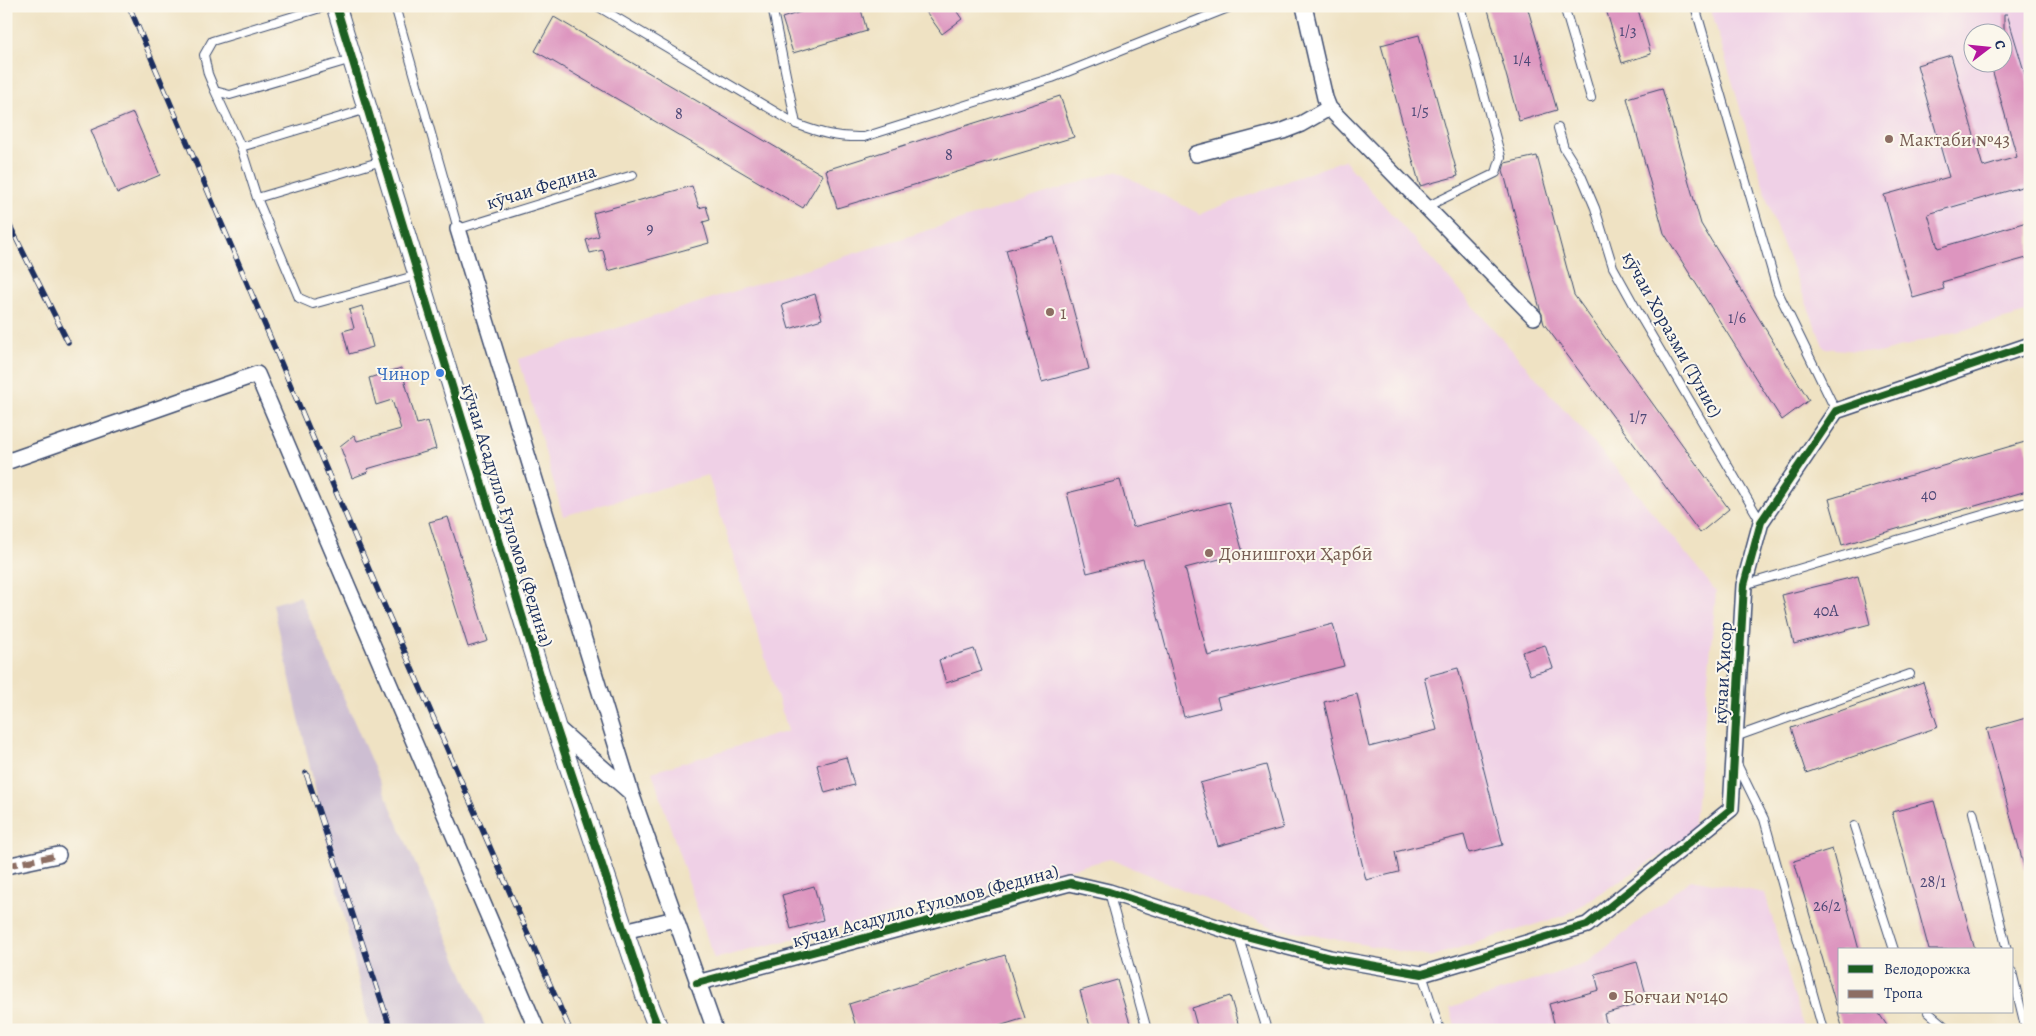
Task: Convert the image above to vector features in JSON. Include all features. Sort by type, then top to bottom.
[{"type":"street","name":"кӯчаи Асадулло Ғуломов (Федина)","points":[[336,6],[556,727],[646,997],[659,1030]]},
{"type":"street","points":[[1304,6],[1325,98],[1329,108],[1534,317]]},
{"type":"street","points":[[1196,154],[1283,131],[1329,108]]},
{"type":"street","points":[[458,229],[632,793],[715,1030]]},
{"type":"street","points":[[1836,411],[2030,345]]},
{"type":"street","points":[[6,462],[257,374],[537,1030]]},
{"type":"street","name":"кӯчаи Ҳисор","points":[[1422,974],[1587,925],[1731,809],[1744,585],[1761,522],[1836,411]]},
{"type":"street","points":[[556,727],[632,793]]},
{"type":"street","points":[[6,866],[58,854]]},
{"type":"street","name":"кӯчаи Асадулло Ғуломов (Федина)","points":[[697,983],[1070,883],[1109,892],[1238,934],[1330,958],[1422,974]]},
{"type":"street","points":[[624,931],[675,918]]},
{"type":"lane","points":[[327,6],[212,41],[204,55],[215,91],[242,146],[257,198],[299,298],[313,304],[418,275]]},
{"type":"lane","points":[[394,6],[458,229]]},
{"type":"lane","points":[[597,6],[796,124],[832,136],[864,137],[1052,78],[1233,6]]},
{"type":"lane","points":[[772,6],[796,124]]},
{"type":"lane","points":[[1426,207],[1496,173],[1501,157],[1460,6]]},
{"type":"lane","points":[[1564,6],[1591,98]]},
{"type":"lane","points":[[1695,6],[1778,292],[1836,411]]},
{"type":"lane","points":[[215,91],[230,95],[352,59]]},
{"type":"lane","points":[[242,146],[367,109]]},
{"type":"lane","name":"кӯчаи Хоразми (Тунис)","points":[[1558,128],[1564,148],[1581,175],[1595,208],[1613,267],[1642,321],[1761,522]]},
{"type":"lane","points":[[257,198],[383,161]]},
{"type":"lane","name":"кӯчаи Федина","points":[[458,229],[633,175]]},
{"type":"lane","points":[[1744,585],[2030,502]]},
{"type":"lane","points":[[1735,737],[1910,674]]},
{"type":"lane","points":[[1734,758],[1764,819],[1823,1030]]},
{"type":"lane","points":[[1973,812],[2007,948]]},
{"type":"lane","points":[[1854,826],[1893,948]]},
{"type":"lane","points":[[1109,892],[1147,1030]]},
{"type":"lane","points":[[1238,934],[1267,1030]]},
{"type":"lane","points":[[1422,974],[1440,1030]]},
{"type":"lane","points":[[2014,980],[2026,1030]]},
{"type":"lane","points":[[1930,1014],[1949,1030]]},
{"type":"shaded area","name":"Мактаби №43","points":[[1710,6],[2030,6],[2030,312],[1879,353],[1824,348],[1772,216]]},
{"type":"shaded area","name":"Донишгоҳи Ҳарбӣ","points":[[1344,160],[1623,476],[1716,591],[1694,834],[1566,915],[1430,957],[1275,928],[1110,859],[714,959],[652,772],[788,731],[708,475],[563,516],[519,359],[1116,171],[1200,214]]},
{"type":"shaded area","points":[[300,596],[487,1030],[370,1030],[273,604]]},
{"type":"shaded area","points":[[1691,879],[1765,893],[1804,1030],[1456,1030],[1450,1008],[1587,963]]},
{"type":"building","points":[[819,6],[860,6],[867,31],[793,53],[782,18]]},
{"type":"building","points":[[922,6],[953,6],[962,19],[942,34]]},
{"type":"building","points":[[1487,6],[1527,6],[1557,110],[1519,121]]},
{"type":"building","points":[[1605,6],[1637,6],[1651,54],[1622,63]]},
{"type":"building","points":[[2004,14],[2007,14],[2009,22],[2004,22]]},
{"type":"building","points":[[554,17],[823,175],[803,208],[535,51]]},
{"type":"building","points":[[1419,35],[1458,176],[1420,186],[1381,45]]},
{"type":"building","points":[[2014,37],[2030,91],[2030,187],[2026,188],[2025,186],[1928,214],[1938,248],[2030,221],[2030,257],[1942,282],[1944,289],[1913,298],[1884,195],[1949,177],[1917,65],[1951,55],[1983,167],[2017,157],[1993,72],[2014,72]]},
{"type":"building","points":[[1662,88],[1701,224],[1809,400],[1782,420],[1664,233],[1627,98]]},
{"type":"building","points":[[1060,96],[1074,137],[837,208],[826,170]]},
{"type":"building","points":[[133,113],[160,175],[117,193],[91,130]]},
{"type":"building","points":[[1537,156],[1574,295],[1729,509],[1700,533],[1544,324],[1503,170],[1505,163]]},
{"type":"building","points":[[692,186],[699,208],[706,206],[710,220],[703,222],[709,243],[608,271],[603,250],[590,253],[586,240],[599,236],[593,213]]},
{"type":"building","points":[[1054,237],[1089,369],[1042,382],[1006,250]]},
{"type":"building","points":[[815,294],[822,319],[789,329],[782,305]]},
{"type":"building","points":[[362,306],[373,347],[349,354],[343,331],[354,328],[349,310]]},
{"type":"building","points":[[401,368],[417,424],[428,421],[436,449],[367,469],[368,472],[352,478],[340,446],[354,435],[357,441],[401,429],[392,400],[376,405],[369,378]]},
{"type":"building","points":[[2025,442],[2030,457],[2030,490],[1842,545],[1829,499]]},
{"type":"building","points":[[1120,480],[1133,527],[1229,502],[1243,553],[1185,568],[1208,656],[1333,624],[1344,666],[1217,698],[1220,708],[1184,717],[1143,559],[1087,573],[1067,493]]},
{"type":"building","points":[[448,517],[488,641],[468,647],[429,522]]},
{"type":"building","points":[[1858,576],[1870,624],[1794,644],[1782,595]]},
{"type":"building","points":[[1545,645],[1553,668],[1530,675],[1522,652]]},
{"type":"building","points":[[974,649],[982,671],[946,683],[939,660]]},
{"type":"building","points":[[1458,668],[1503,845],[1469,853],[1464,835],[1395,852],[1399,872],[1366,880],[1324,702],[1357,694],[1369,747],[1437,730],[1424,677]]},
{"type":"building","points":[[1923,682],[1938,727],[1806,773],[1791,728]]},
{"type":"building","points":[[2026,718],[2030,730],[2030,869],[2025,870],[1987,729]]},
{"type":"building","points":[[846,757],[854,785],[825,793],[817,765]]},
{"type":"building","points":[[1266,765],[1283,828],[1218,846],[1200,783]]},
{"type":"building","points":[[1934,801],[1974,948],[1928,948],[1892,812]]},
{"type":"building","points":[[1832,849],[1858,948],[1838,948],[1838,1005],[1836,1005],[1794,861]]},
{"type":"building","points":[[814,886],[823,920],[791,929],[782,895]]},
{"type":"building","points":[[1005,955],[1025,1018],[986,1030],[857,1030],[849,1004]]},
{"type":"building","name":"Боғчаи №140","points":[[1637,962],[1648,1001],[1604,1014],[1608,1030],[1556,1030],[1549,1004],[1599,990],[1595,974]]},
{"type":"building","points":[[1117,980],[1132,1030],[1091,1030],[1080,991]]},
{"type":"building","points":[[1230,996],[1240,1030],[1198,1030],[1192,1008]]},
{"type":"building","points":[[1839,1014],[1879,1014],[1890,1030],[1843,1030]]},
{"type":"railway","points":[[129,6],[385,607],[570,1030]]},
{"type":"railway","points":[[6,218],[68,342]]},
{"type":"railway","points":[[306,773],[391,1030]]},
{"type":"marked path","points":[[6,866],[58,855]]},
{"type":"cycle path","points":[[336,6],[556,727],[646,997],[659,1030]]},
{"type":"cycle path","points":[[697,983],[1070,883],[1109,892],[1238,934],[1330,958],[1422,974],[1587,925],[1731,809],[1744,585],[1761,522],[1836,411],[2030,345]]},
{"type":"place","name":"Мактаби №43","points":[[1889,139]]},
{"type":"place","name":"1","points":[[1050,312]]},
{"type":"place","name":"Чинор","points":[[440,373]]},
{"type":"place","name":"Донишгоҳи Ҳарбӣ","points":[[1209,553]]},
{"type":"place","name":"Боғчаи №140","points":[[1613,996]]}]
